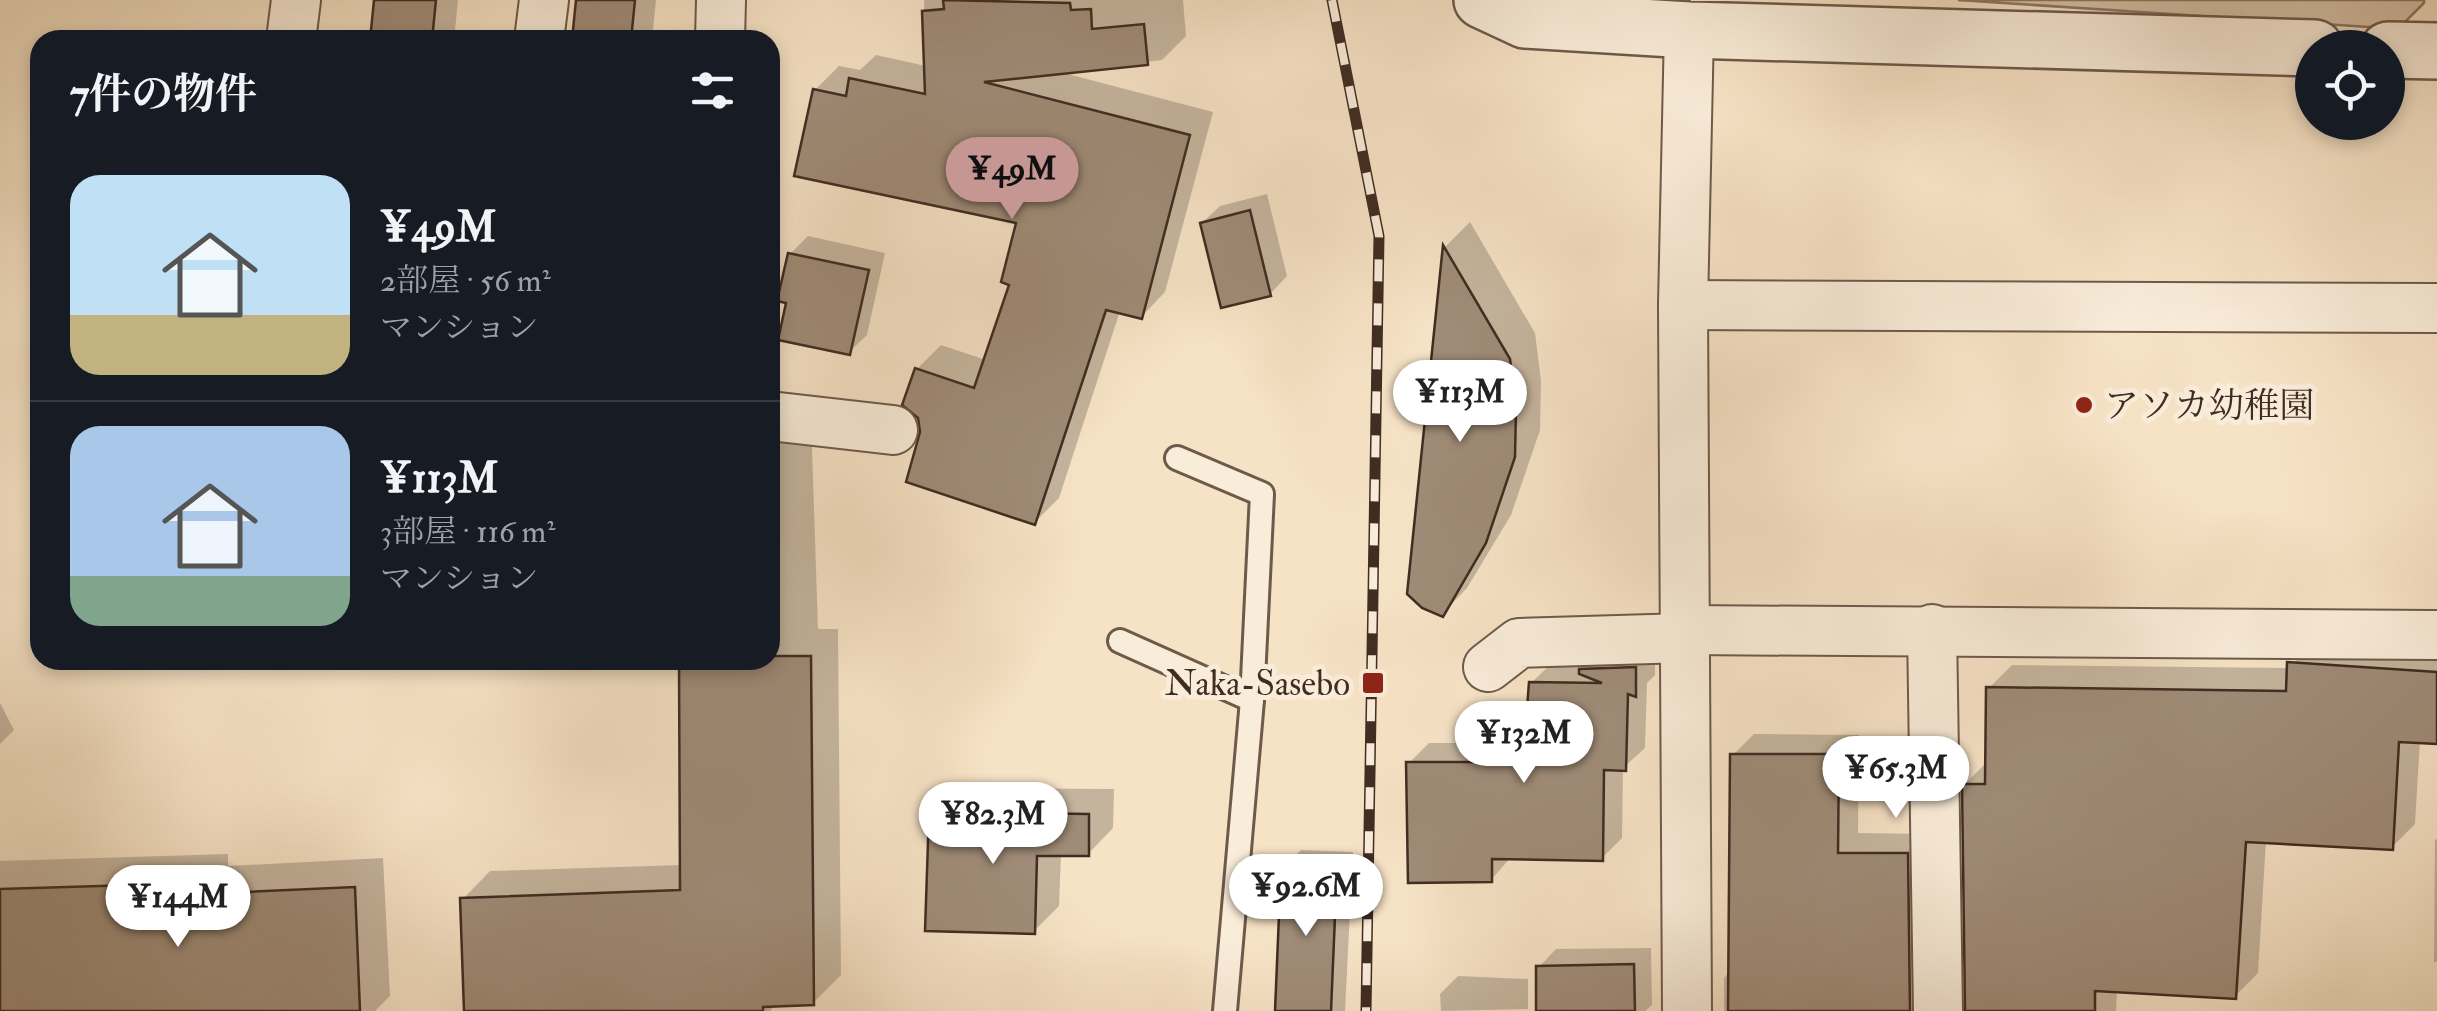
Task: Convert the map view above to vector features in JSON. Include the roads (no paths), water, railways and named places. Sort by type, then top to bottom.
[{"type":"street","points":[[292,30],[296,0]]},
{"type":"street","points":[[540,30],[544,0]]},
{"type":"street","points":[[720,30],[721,0]]},
{"type":"street","points":[[1482,0],[1524,20],[1689,30],[2295,47]]},
{"type":"street","points":[[1686,1011],[1682,305],[1689,30]]},
{"type":"street","points":[[2405,50],[2437,51]]},
{"type":"street","points":[[1682,305],[2437,308]]},
{"type":"street","points":[[780,417],[894,430]]},
{"type":"street","points":[[1932,629],[1938,1011]]},
{"type":"street","points":[[1488,667],[1519,642],[1686,634],[1932,629],[2437,634]]},
{"type":"lane","points":[[1177,458],[1262,494],[1252,700],[1225,1011]]},
{"type":"lane","points":[[1120,642],[1252,700]]},
{"type":"railway","points":[[1332,0],[1379,236],[1366,1011]]},
{"type":"place","name":"アソカ幼稚園","points":[[2084,405]]},
{"type":"place","name":"Naka-Sasebo","points":[[1373,683]]}]
